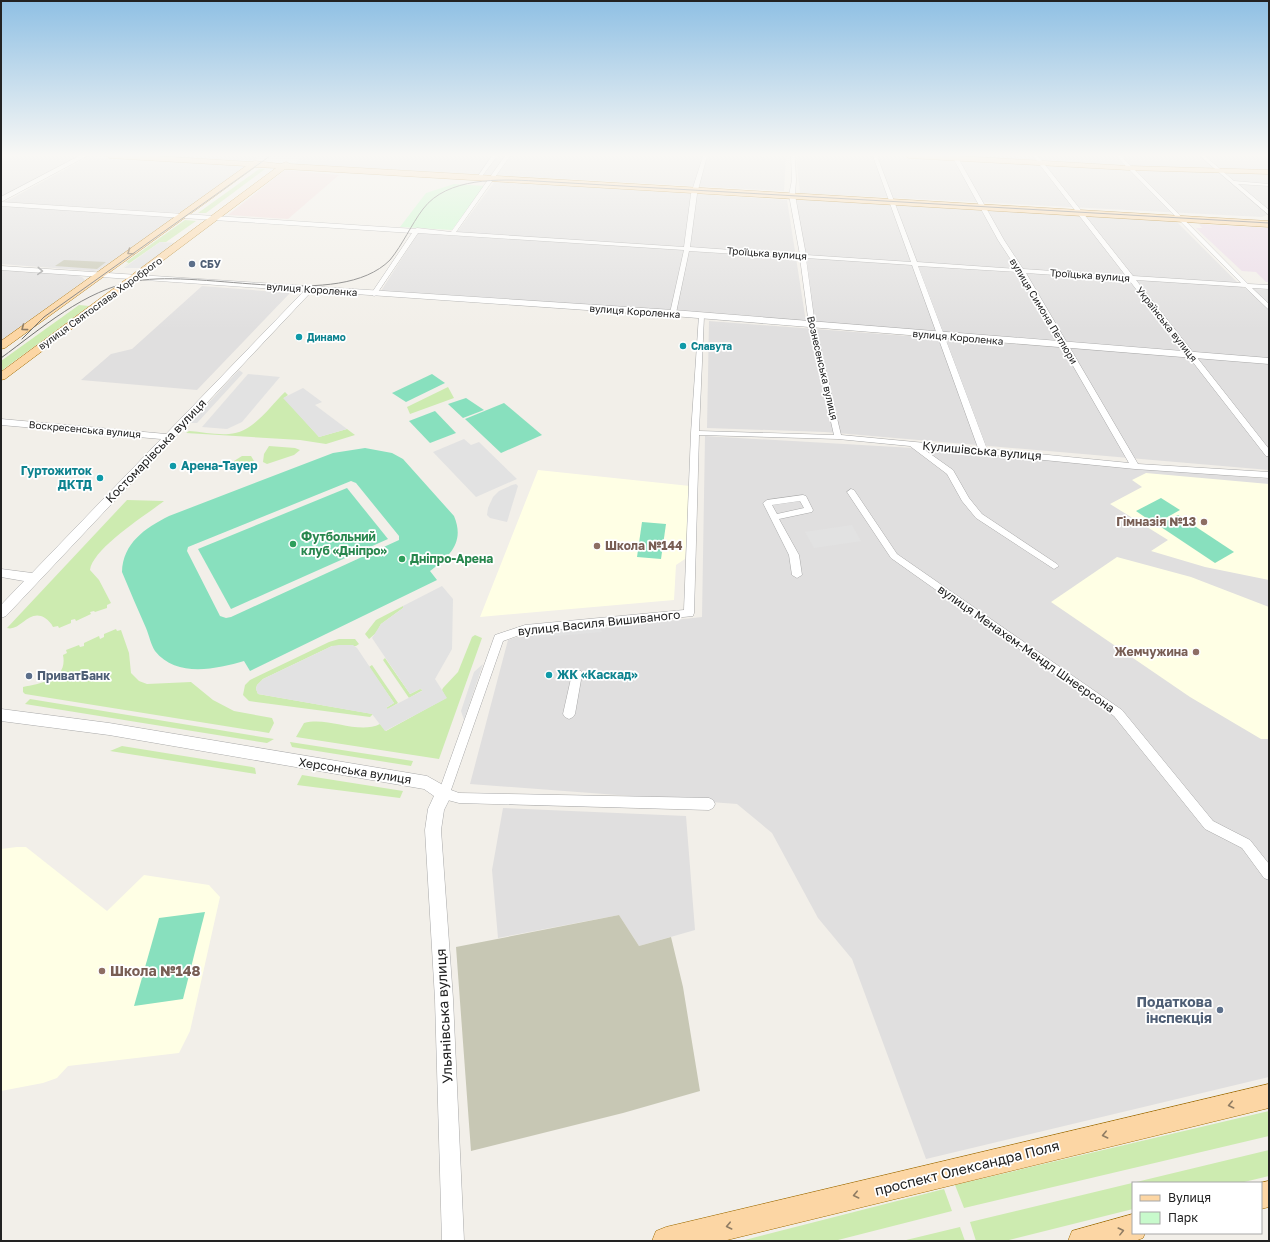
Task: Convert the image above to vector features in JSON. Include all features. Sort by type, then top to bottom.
[{"type":"main road","name":"вулиця Святослава Хороброго","points":[[1,346],[185,214]]},
{"type":"main road","name":"вулиця Святослава Хороброго","points":[[1,377],[219,214]]},
{"type":"main road","points":[[1096,214],[1269,224]]},
{"type":"main road","name":"проспект Олександра Поля","points":[[666,1241],[1269,1096]]},
{"type":"main road","points":[[1082,1241],[1132,1228]]},
{"type":"street","name":"Троїцька вулиця","points":[[151,214],[912,262],[1269,287]]},
{"type":"street","points":[[453,233],[467,214]]},
{"type":"street","points":[[673,313],[687,248],[691,214]]},
{"type":"street","name":"Вознесенська вулиця","points":[[795,214],[803,256],[812,325],[838,437]]},
{"type":"street","points":[[895,214],[983,450]]},
{"type":"street","name":"вулиця Симона Петлюри","points":[[987,214],[1135,466]]},
{"type":"street","name":"Українська вулиця","points":[[1081,214],[1269,454]]},
{"type":"street","points":[[1174,214],[1269,308]]},
{"type":"street","points":[[374,294],[417,230]]},
{"type":"street","name":"вулиця Короленка","points":[[1,268],[673,313],[940,336],[1269,361]]},
{"type":"street","name":"Костомарівська вулиця","points":[[1,613],[310,289]]},
{"type":"street","name":"вулиця Василя Вишиваного","points":[[444,794],[499,638],[525,629],[689,613],[695,433],[701,316]]},
{"type":"street","name":"Воскресенська вулиця","points":[[1,422],[170,437]]},
{"type":"street","name":"Кулишівська вулиця","points":[[695,433],[838,437],[1135,466],[1269,476]]},
{"type":"street","points":[[912,444],[950,472],[965,499],[978,516],[1054,566]]},
{"type":"street","name":"вулиця Менахем-Мендл Шнеєрсона","points":[[851,492],[894,556],[1118,713],[1209,825],[1246,844],[1269,874]]},
{"type":"street","points":[[774,517],[794,555],[796,575]]},
{"type":"street","points":[[1,573],[34,578]]},
{"type":"street","points":[[569,714],[577,674]]},
{"type":"street","name":"Херсонська вулиця","points":[[1,715],[109,729],[427,783],[444,794],[459,798],[709,804]]},
{"type":"street","name":"Ульянівська вулиця","points":[[444,794],[436,809],[433,830],[444,999],[453,1241]]},
{"type":"shaded area","points":[[1,214],[126,214],[174,217],[104,269],[93,271],[1,264]]},
{"type":"shaded area","points":[[229,214],[294,214],[288,219],[228,215]]},
{"type":"shaded area","points":[[470,214],[789,214],[806,322],[381,291],[418,233],[454,236]]},
{"type":"shaded area","points":[[797,214],[1071,214],[1175,220],[1243,288],[1269,290],[1269,358],[813,324]]},
{"type":"shaded area","points":[[1203,214],[1269,214],[1262,217]]},
{"type":"shaded area","points":[[1199,224],[1269,228],[1269,282],[1266,282],[1256,272],[1242,271],[1196,228],[1202,228]]},
{"type":"shaded area","points":[[160,242],[176,243],[142,268],[124,268]]},
{"type":"shaded area","points":[[64,260],[106,262],[97,269],[55,266]]},
{"type":"shaded area","points":[[1,270],[76,275],[85,280],[1,342]]},
{"type":"shaded area","points":[[202,286],[290,293],[197,390],[81,380],[111,354],[132,349]]},
{"type":"shaded area","points":[[709,321],[1269,363],[1269,470],[825,432],[707,428]]},
{"type":"shaded area","points":[[239,370],[243,373],[197,423],[190,423]]},
{"type":"shaded area","points":[[248,374],[280,377],[242,422],[227,429],[202,427]]},
{"type":"shaded area","points":[[303,388],[322,402],[315,405],[347,429],[319,437],[283,398]]},
{"type":"shaded area","points":[[705,436],[931,449],[1269,479],[1269,1077],[926,1159],[852,959],[818,918],[772,833],[737,804],[470,784],[508,640],[517,637],[702,617]]},
{"type":"shaded area","points":[[464,439],[471,445],[479,442],[517,479],[476,497],[433,452]]},
{"type":"shaded area","name":"Школа №144","points":[[538,470],[690,486],[685,559],[676,565],[674,600],[480,617]]},
{"type":"shaded area","name":"Гімназія №13","points":[[1146,473],[1269,484],[1269,580],[1205,567],[1151,551],[1168,540],[1110,504],[1142,487],[1132,480]]},
{"type":"shaded area","points":[[516,484],[518,486],[507,522],[490,518],[487,515],[488,508],[493,497],[499,491]]},
{"type":"shaded area","points":[[852,525],[861,541],[814,548],[805,532]]},
{"type":"shaded area","name":"Жемчужина","points":[[1117,557],[1191,577],[1269,607],[1269,739],[1261,739],[1190,697],[1051,602]]},
{"type":"shaded area","points":[[442,586],[453,599],[452,649],[435,679],[447,698],[385,731],[372,714],[258,694],[256,689],[257,685],[263,679],[332,646],[339,645],[353,645],[357,648],[394,703],[387,707],[387,709],[422,691],[422,689],[420,689],[410,694],[372,638],[381,624],[403,608],[403,606]]},
{"type":"shaded area","points":[[599,626],[602,632],[534,638],[531,632]]},
{"type":"shaded area","points":[[483,664],[464,720],[461,711],[474,672]]},
{"type":"shaded area","points":[[503,808],[686,816],[695,930],[639,946],[619,915],[498,938],[492,870]]},
{"type":"shaded area","name":"Школа №148","points":[[26,847],[107,911],[144,875],[209,885],[220,897],[190,1031],[179,1053],[68,1066],[57,1078],[43,1083],[1,1091],[1,849]]},
{"type":"shaded area","points":[[619,915],[639,946],[671,937],[683,987],[700,1091],[623,1113],[471,1151],[456,947]]},
{"type":"green space","points":[[410,214],[464,214],[452,230],[400,227]]},
{"type":"green space","points":[[185,220],[196,221],[166,242],[160,242],[121,269],[129,263],[126,262]]},
{"type":"green space","points":[[79,305],[89,306],[1,371],[1,361]]},
{"type":"green space","points":[[432,374],[445,383],[406,402],[392,393]]},
{"type":"green space","points":[[448,387],[454,398],[410,414],[407,407]]},
{"type":"green space","points":[[285,392],[288,395],[284,398],[319,437],[347,429],[355,435],[326,444],[300,440],[186,433],[189,431],[219,434],[238,433],[253,424],[267,412]]},
{"type":"green space","points":[[466,398],[484,410],[463,418],[448,404]]},
{"type":"green space","points":[[504,403],[542,435],[501,453],[465,419]]},
{"type":"green space","points":[[435,411],[456,433],[430,443],[409,421]]},
{"type":"green space","points":[[269,446],[295,448],[300,450],[294,455],[267,464],[263,462],[264,454]]},
{"type":"green space","name":"Дніпро-Арена","points":[[365,448],[392,453],[403,459],[454,516],[458,533],[457,541],[454,548],[444,560],[430,571],[437,580],[250,671],[244,661],[222,667],[197,669],[174,665],[164,660],[155,651],[151,643],[122,572],[126,553],[131,545],[144,531],[169,516],[333,453]],"holes":[[[351,481],[356,483],[399,536],[399,540],[231,617],[226,618],[220,616],[187,551],[188,547]]]},
{"type":"green space","points":[[242,456],[251,456],[254,461],[244,467],[235,467],[234,461]]},
{"type":"green space","name":"Футбольний клуб «Дніпро»","points":[[347,488],[388,539],[231,609],[198,549]]},
{"type":"green space","points":[[1161,498],[1180,510],[1155,524],[1136,511]]},
{"type":"green space","points":[[127,500],[164,501],[121,532],[100,552],[93,561],[90,570],[99,580],[111,603],[107,605],[107,608],[90,612],[91,614],[76,621],[75,619],[71,620],[71,623],[59,628],[58,626],[53,627],[45,618],[34,616],[16,627],[7,628]]},
{"type":"green space","points":[[1178,515],[1234,552],[1215,563],[1158,525]]},
{"type":"green space","points":[[642,522],[666,524],[661,559],[637,557]]},
{"type":"green space","points":[[403,606],[403,608],[381,624],[376,633],[369,639],[365,634],[376,620]]},
{"type":"green space","points":[[116,629],[117,631],[121,630],[129,653],[131,673],[139,681],[147,684],[191,682],[213,700],[234,711],[272,718],[274,723],[269,733],[25,694],[23,692],[23,687],[45,682],[57,675],[61,670],[63,655],[67,653],[66,650],[79,645],[80,647],[84,646],[84,643],[99,636],[100,639],[104,637],[104,634]]},
{"type":"green space","points":[[475,635],[482,638],[439,759],[296,737],[304,723],[313,721],[362,728],[380,724],[386,731],[446,698],[442,690],[458,672],[472,637]]},
{"type":"green space","points":[[339,639],[355,639],[359,644],[356,646],[332,646],[263,679],[257,685],[256,689],[258,694],[373,714],[370,717],[249,701],[243,695],[245,685],[250,680],[329,642]]},
{"type":"green space","points":[[385,658],[410,694],[420,689],[423,690],[409,698],[383,660]]},
{"type":"green space","points":[[372,665],[398,703],[388,709],[386,708],[394,703],[369,667]]},
{"type":"green space","points":[[30,699],[274,739],[267,743],[25,704]]},
{"type":"green space","points":[[290,742],[413,761],[411,766],[292,747]]},
{"type":"green space","points":[[122,746],[252,767],[255,768],[256,774],[110,751]]},
{"type":"green space","points":[[302,775],[403,791],[400,798],[297,785]]},
{"type":"green space","points":[[205,912],[183,999],[134,1006],[159,918]]},
{"type":"green space","points":[[1269,1111],[1269,1136],[964,1208],[955,1185]]},
{"type":"green space","points":[[1269,1150],[1269,1176],[1244,1182],[1136,1182]]},
{"type":"green space","points":[[1132,1183],[1132,1209],[1005,1241],[976,1241],[970,1222]]},
{"type":"green space","points":[[944,1189],[952,1211],[834,1241],[741,1241]]},
{"type":"green space","points":[[960,1227],[965,1241],[902,1241]]},
{"type":"tram line","points":[[22,339],[44,317],[189,214]]},
{"type":"tram line","points":[[1,358],[48,323],[81,301],[117,286],[136,281],[165,279],[305,286],[338,283],[367,275],[390,260],[420,214]]},
{"type":"tram line","points":[[1111,214],[1269,223]]},
{"type":"place","name":"СБУ","points":[[192,264]]},
{"type":"place","name":"Динамо","points":[[299,337]]},
{"type":"place","name":"Славута","points":[[683,346]]},
{"type":"place","name":"Арена-Тауер","points":[[173,466]]},
{"type":"place","name":"Гуртожиток ДКТД","points":[[100,478]]},
{"type":"place","name":"Гімназія №13","points":[[1204,522]]},
{"type":"place","name":"Футбольний клуб «Дніпро»","points":[[293,544]]},
{"type":"place","name":"Школа №144","points":[[597,546]]},
{"type":"place","name":"Дніпро-Арена","points":[[402,559]]},
{"type":"place","name":"Жемчужина","points":[[1196,652]]},
{"type":"place","name":"ЖК «Каскад»","points":[[549,675]]},
{"type":"place","name":"ПриватБанк","points":[[29,676]]},
{"type":"place","name":"Школа №148","points":[[102,971]]},
{"type":"place","name":"Податкова інспекція","points":[[1220,1010]]}]
